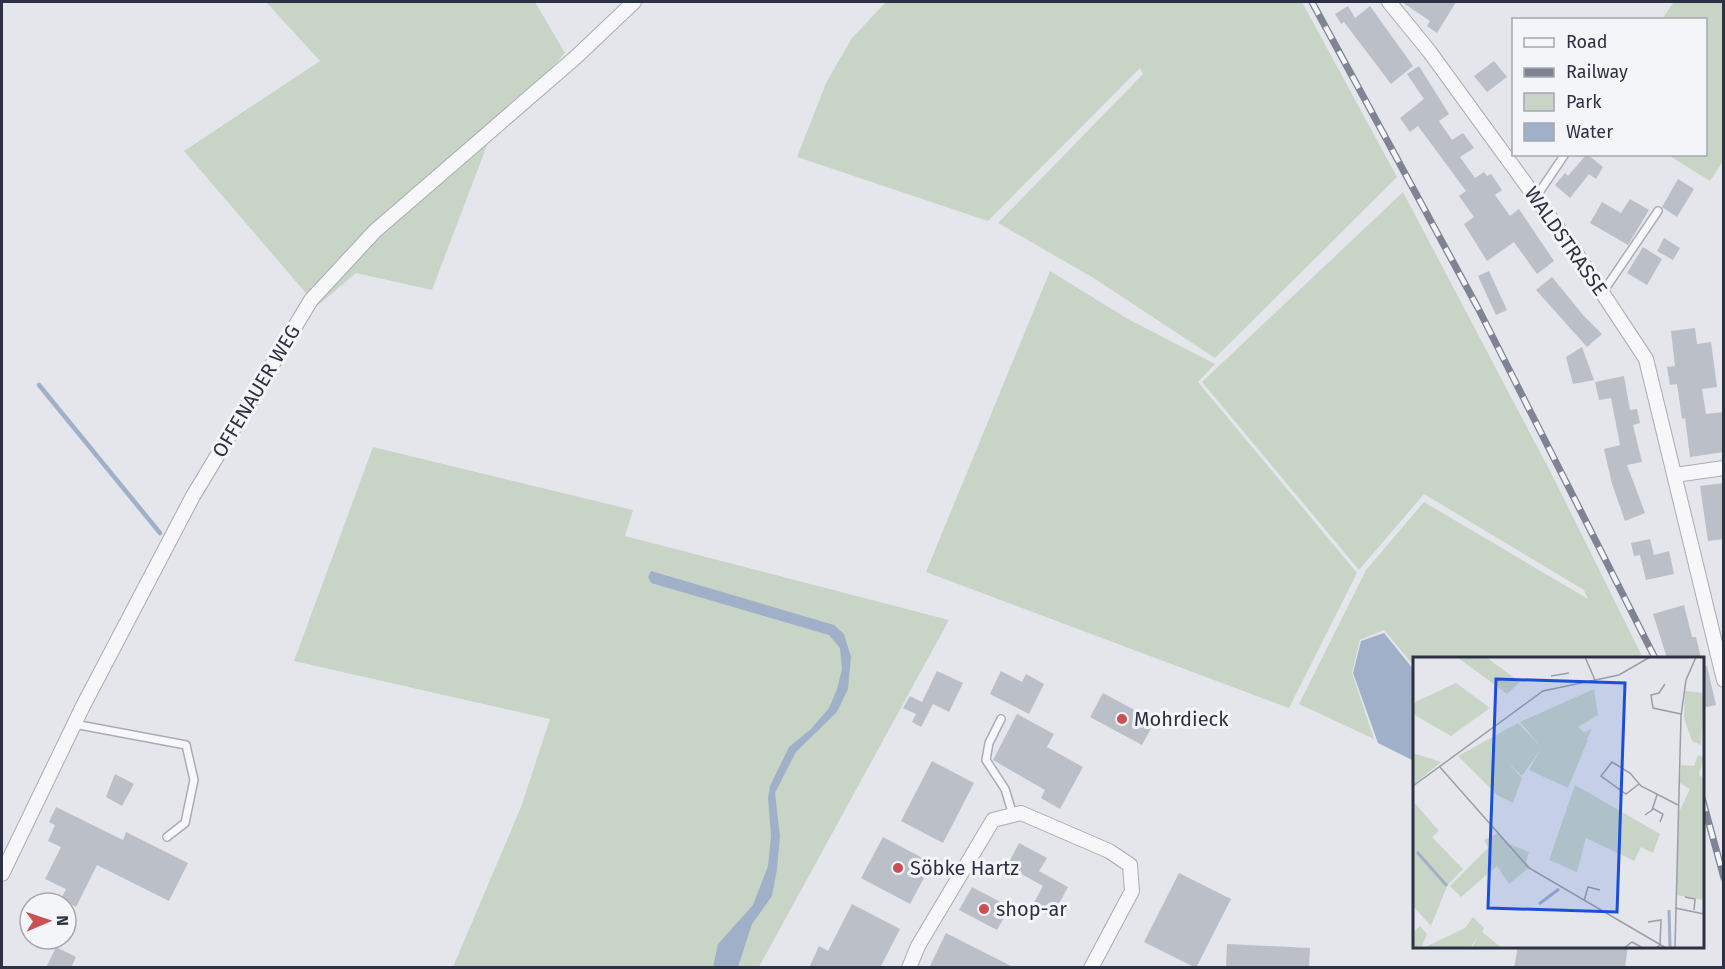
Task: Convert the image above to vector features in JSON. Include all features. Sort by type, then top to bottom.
[{"type":"street","name":"OFFENAUER WEG","points":[[2,874],[74,723],[193,496],[311,300],[375,231],[576,57],[634,2]]},
{"type":"street","name":"WALDSTRASSE","points":[[1389,2],[1429,51],[1536,197],[1647,359],[1724,680]]},
{"type":"street","points":[[1675,475],[1724,468]]},
{"type":"street","points":[[909,968],[918,946],[993,820],[1021,813],[1109,851],[1130,866],[1132,891],[1091,968]]},
{"type":"lane","points":[[1536,197],[1564,156]]},
{"type":"lane","points":[[1603,292],[1658,211]]},
{"type":"lane","points":[[1001,719],[989,744],[986,760],[1005,789],[1013,815]]},
{"type":"lane","points":[[74,723],[186,745],[194,780],[185,823],[167,837]]},
{"type":"green space","points":[[266,2],[535,2],[565,53],[489,140],[432,290],[356,273],[317,306],[184,151],[320,61]]},
{"type":"green space","points":[[886,2],[1302,2],[1397,177],[1215,358],[1092,277],[998,223],[1143,74],[1140,68],[988,221],[797,157],[827,81],[852,38]]},
{"type":"green space","points":[[1674,2],[1723,2],[1723,161],[1710,181],[1670,156],[1707,156],[1707,18],[1663,18]]},
{"type":"green space","points":[[1403,192],[1550,471],[1643,657],[1413,657],[1413,665],[1384,630],[1360,640],[1352,673],[1374,739],[1299,704],[1366,570],[1424,502],[1588,599],[1584,590],[1424,494],[1359,570],[1202,382]]},
{"type":"green space","points":[[1050,271],[1128,319],[1215,364],[1198,382],[1357,573],[1289,708],[926,572]]},
{"type":"green space","points":[[373,447],[633,510],[625,536],[949,620],[759,967],[453,967],[521,807],[550,719],[294,661]]},
{"type":"water","points":[[651,571],[834,625],[844,634],[851,657],[848,689],[837,712],[796,752],[775,793],[780,836],[772,896],[752,924],[738,967],[713,967],[718,944],[753,905],[768,866],[771,836],[768,798],[770,786],[789,747],[811,729],[829,708],[842,669],[840,648],[829,635],[651,583],[648,577]]},
{"type":"water","points":[[1384,633],[1413,669],[1413,760],[1378,743],[1353,673],[1361,641]]},
{"type":"building","points":[[1402,2],[1456,2],[1437,33],[1427,26],[1430,21]]},
{"type":"building","points":[[1348,6],[1355,18],[1370,6],[1413,66],[1391,84],[1344,22],[1341,24],[1335,14]]},
{"type":"building","points":[[1494,61],[1507,77],[1487,92],[1474,76]]},
{"type":"building","points":[[1419,66],[1449,114],[1439,121],[1452,140],[1463,133],[1474,148],[1460,157],[1475,178],[1484,172],[1487,176],[1491,174],[1502,190],[1495,195],[1510,216],[1519,209],[1554,261],[1537,274],[1514,242],[1487,261],[1464,224],[1474,217],[1459,196],[1466,191],[1418,126],[1410,132],[1400,118],[1424,99],[1407,74]]},
{"type":"building","points":[[1585,156],[1589,156],[1603,167],[1596,179],[1589,174],[1570,198],[1555,185],[1565,173],[1568,176]]},
{"type":"building","points":[[1678,179],[1694,189],[1677,217],[1662,207]]},
{"type":"building","points":[[1630,199],[1649,210],[1628,245],[1590,223],[1602,202],[1621,213]]},
{"type":"building","points":[[1664,238],[1680,248],[1673,260],[1657,251]]},
{"type":"building","points":[[1643,247],[1662,259],[1647,285],[1627,273]]},
{"type":"building","points":[[1489,271],[1507,310],[1496,315],[1478,276]]},
{"type":"building","points":[[1552,277],[1602,334],[1587,347],[1536,290]]},
{"type":"building","points":[[1695,328],[1697,344],[1711,342],[1717,387],[1702,389],[1706,414],[1724,412],[1724,452],[1690,457],[1685,418],[1682,419],[1677,384],[1670,385],[1667,367],[1675,366],[1671,331]]},
{"type":"building","points":[[1582,347],[1594,380],[1573,384],[1566,357]]},
{"type":"building","points":[[1624,376],[1630,410],[1637,409],[1640,423],[1633,425],[1642,462],[1627,465],[1645,513],[1625,521],[1612,484],[1604,449],[1620,445],[1611,398],[1599,400],[1595,382]]},
{"type":"building","points":[[1724,483],[1724,539],[1708,541],[1700,486]]},
{"type":"building","points":[[1650,539],[1654,555],[1669,551],[1674,574],[1646,580],[1640,555],[1634,556],[1631,543]]},
{"type":"building","points":[[1684,605],[1692,637],[1696,637],[1701,657],[1667,657],[1653,614]]},
{"type":"building","points":[[1704,666],[1707,666],[1716,705],[1704,708]]},
{"type":"building","points":[[937,671],[963,683],[949,712],[933,704],[921,727],[912,722],[916,714],[903,708],[910,696],[922,702]]},
{"type":"building","points":[[1001,671],[1022,682],[1026,674],[1044,684],[1029,714],[990,694]]},
{"type":"building","name":"Mohrdieck","points":[[1103,693],[1155,721],[1142,745],[1090,717]]},
{"type":"building","points":[[1017,714],[1054,734],[1047,747],[1083,767],[1060,809],[1041,798],[1045,790],[993,760]]},
{"type":"building","points":[[932,761],[974,783],[943,843],[901,821]]},
{"type":"building","points":[[115,774],[134,784],[122,806],[106,797]]},
{"type":"building","points":[[56,807],[123,840],[126,832],[188,863],[169,901],[97,865],[78,903],[78,891],[65,891],[66,889],[45,879],[61,847],[48,841],[55,825],[49,822]]},
{"type":"building","name":"Söbke Hartz","points":[[883,837],[932,863],[910,904],[861,878]]},
{"type":"building","points":[[1019,843],[1047,858],[1039,871],[1068,887],[1052,917],[1032,906],[1043,886],[1007,866]]},
{"type":"building","points":[[1179,873],[1231,899],[1196,968],[1144,942]]},
{"type":"building","name":"shop-ar","points":[[972,887],[1010,907],[997,930],[959,910]]},
{"type":"building","points":[[852,904],[900,929],[880,968],[809,968],[819,946],[828,951]]},
{"type":"building","points":[[946,933],[1015,968],[929,968]]},
{"type":"building","points":[[1227,944],[1310,948],[1309,968],[1226,968]]},
{"type":"building","points":[[1518,948],[1628,948],[1625,968],[1514,968]]},
{"type":"building","points":[[54,951],[64,951],[76,957],[71,968],[46,968]]},
{"type":"waterway","points":[[39,385],[160,533]]},
{"type":"railway","points":[[1312,2],[1478,308],[1654,657]]},
{"type":"railway","points":[[1704,805],[1724,878]]},
{"type":"place","name":"Mohrdieck","points":[[1122,719]]},
{"type":"place","name":"Söbke Hartz","points":[[898,868]]},
{"type":"place","name":"shop-ar","points":[[984,909]]}]
